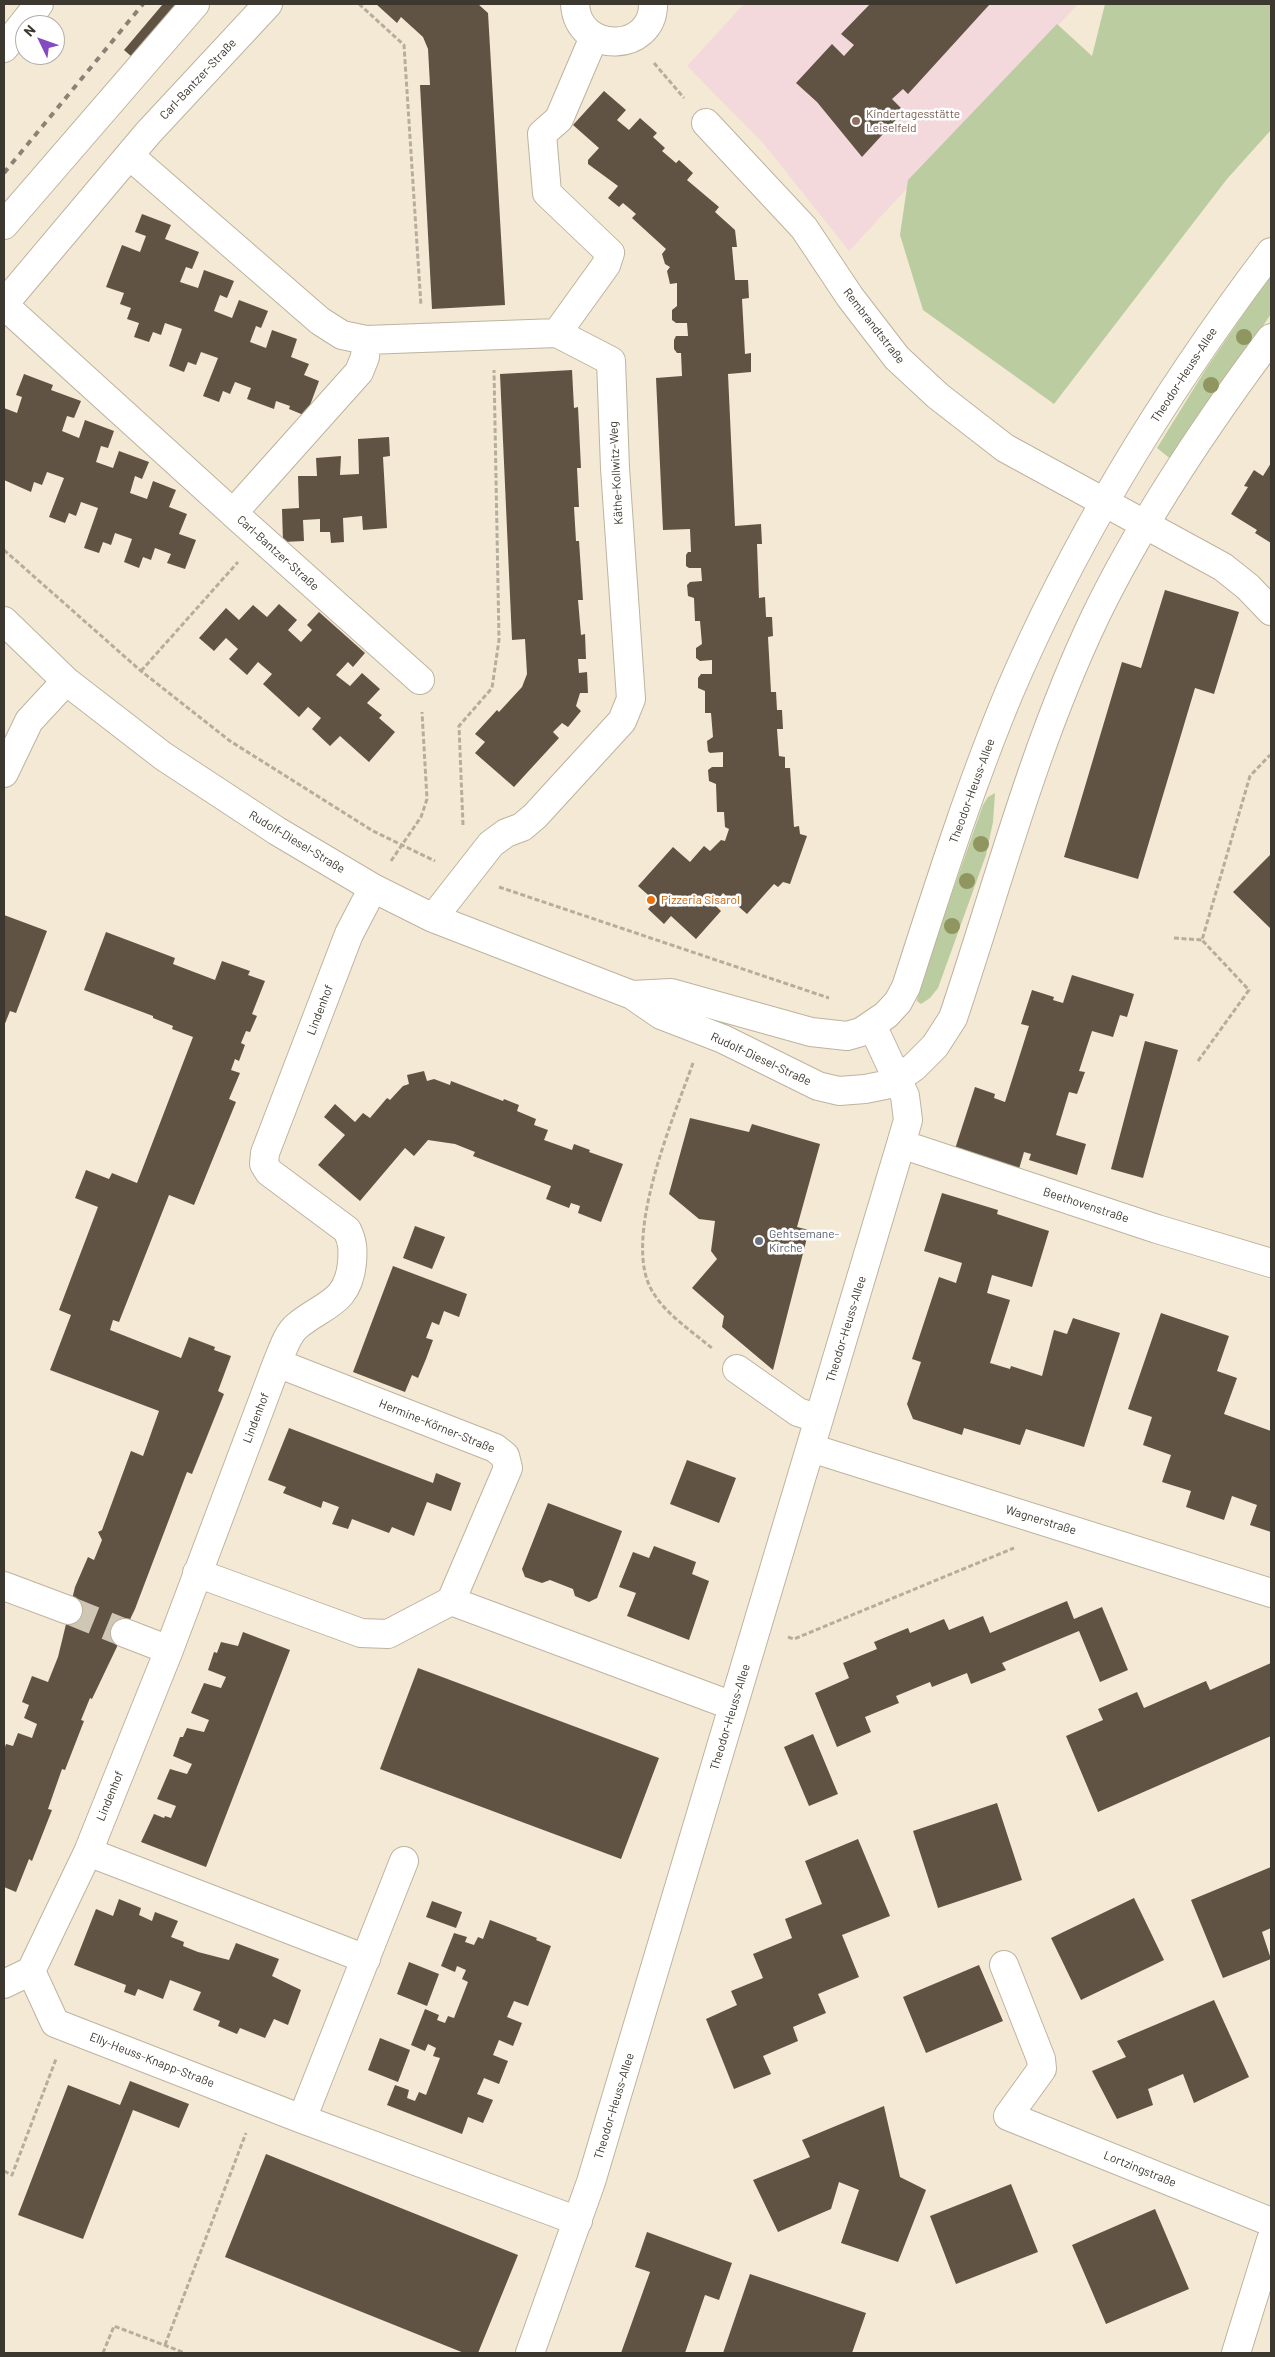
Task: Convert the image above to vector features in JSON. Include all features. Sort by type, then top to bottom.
[{"type":"street","points":[[4,48],[39,4]]},
{"type":"street","points":[[4,225],[195,4]]},
{"type":"street","name":"Carl-Bantzer-Straße","points":[[4,305],[130,156],[268,4]]},
{"type":"street","points":[[575,4],[579,21],[594,37],[613,43],[631,38],[642,31],[650,20],[653,4]]},
{"type":"street","points":[[130,156],[320,321],[342,335],[366,340],[423,340],[547,334],[606,265],[610,253],[547,193],[542,134],[559,119],[594,37]]},
{"type":"street","name":"Rembrandtstraße","points":[[706,123],[804,228],[850,298],[897,358],[938,396],[1004,448],[1105,504]]},
{"type":"street","name":"Theodor-Heuss-Allee","points":[[530,2353],[592,2182],[902,1144],[908,1120],[905,1096],[872,1025],[898,1002],[906,987],[974,782],[1009,693],[1065,576],[1172,390],[1271,252]]},
{"type":"street","points":[[4,305],[233,513]]},
{"type":"street","name":"Käthe-Kollwitz-Weg","points":[[433,918],[491,844],[506,833],[522,827],[535,816],[622,721],[631,699],[615,468],[611,362],[547,334]]},
{"type":"street","points":[[897,1079],[914,1067],[935,1046],[953,1018],[1026,792],[1056,708],[1095,618],[1146,525],[1187,458],[1271,338]]},
{"type":"street","name":"Carl-Bantzer-Straße","points":[[366,340],[364,357],[359,372],[233,513],[420,680]]},
{"type":"street","points":[[1105,504],[1224,567],[1248,587],[1271,611]]},
{"type":"street","name":"Rudolf-Diesel-Straße","points":[[4,621],[66,681],[162,756],[277,831],[373,888],[433,918],[632,995],[662,1015],[704,1032],[818,1086],[832,1089],[865,1089],[885,1085],[897,1079]]},
{"type":"street","points":[[4,773],[29,721],[66,681]]},
{"type":"street","name":"Lindenhof","points":[[31,1971],[88,1852],[169,1650],[277,1363],[296,1326],[337,1300],[347,1287],[354,1243],[347,1230],[269,1172],[264,1164],[265,1153],[349,934],[373,888]]},
{"type":"street","name":"Rudolf-Diesel-Straße","points":[[632,995],[671,993],[771,1022],[833,1036],[847,1036],[872,1025]]},
{"type":"street","name":"Beethovenstraße","points":[[902,1144],[1157,1229],[1271,1262]]},
{"type":"street","name":"Hermine-Körner-Straße","points":[[277,1363],[495,1448],[505,1456],[508,1468],[451,1601]]},
{"type":"street","points":[[738,1370],[798,1412],[819,1419]]},
{"type":"street","name":"Wagnerstraße","points":[[810,1448],[1271,1593]]},
{"type":"street","points":[[197,1573],[361,1633],[388,1634],[451,1601],[733,1706]]},
{"type":"street","points":[[4,1586],[68,1610]]},
{"type":"street","points":[[125,1632],[169,1650]]},
{"type":"street","points":[[88,1852],[366,1959]]},
{"type":"street","points":[[302,2118],[404,1861]]},
{"type":"street","name":"Lortzingstraße","points":[[1004,1965],[1041,2059],[1042,2069],[1008,2116],[1271,2222]]},
{"type":"street","points":[[4,1984],[31,1971]]},
{"type":"street","name":"Elly-Heuss-Knapp-Straße","points":[[31,1971],[55,2023],[302,2118],[578,2220]]},
{"type":"street","points":[[1236,2353],[1271,2240]]},
{"type":"path","points":[[359,4],[404,45],[423,340]]},
{"type":"path","points":[[631,38],[706,123]]},
{"type":"path","points":[[465,876],[459,726],[492,688],[498,640],[494,337]]},
{"type":"path","points":[[141,671],[260,537]]},
{"type":"path","points":[[4,550],[141,671],[230,741],[373,831],[465,876],[835,1000]]},
{"type":"path","points":[[373,888],[421,817],[427,799],[420,680]]},
{"type":"path","points":[[1202,940],[1250,776],[1270,755]]},
{"type":"path","points":[[1174,938],[1202,940],[1249,990],[1198,1061]]},
{"type":"path","points":[[704,1032],[664,1142],[646,1211],[643,1242],[645,1273],[652,1293],[663,1306],[738,1370]]},
{"type":"path","points":[[757,1626],[794,1639],[1020,1545]]},
{"type":"path","points":[[4,2171],[12,2175],[68,2028]]},
{"type":"path","points":[[165,2345],[258,2101]]},
{"type":"path","points":[[103,2353],[114,2326],[185,2353]]},
{"type":"shaded area","name":"Kindertagesstätte Leiselfeld","points":[[744,4],[1078,4],[849,251],[763,143],[687,66]]},
{"type":"green space","points":[[1105,4],[1271,4],[1271,130],[1227,179],[1054,404],[923,310],[900,235],[908,180],[1057,24],[1092,56]]},
{"type":"green space","points":[[1271,274],[1271,314],[1172,460],[1157,448],[1206,369]]},
{"type":"green space","points":[[995,793],[993,822],[986,855],[938,988],[930,998],[921,1004],[917,1001],[919,987],[983,805],[988,797]]},
{"type":"building","points":[[163,4],[176,4],[132,57],[124,50]]},
{"type":"building","points":[[376,4],[478,4],[488,13],[505,305],[432,309],[420,85],[430,85],[428,49],[423,37],[401,17],[397,23]]},
{"type":"building","points":[[870,4],[990,4],[908,94],[903,89],[892,99],[904,111],[862,157],[817,102],[796,83],[832,44],[844,56],[854,45],[841,34]]},
{"type":"building","points":[[604,91],[626,110],[617,120],[629,130],[640,118],[657,133],[653,137],[665,148],[662,151],[676,163],[679,160],[693,173],[687,180],[719,207],[715,212],[735,230],[737,247],[732,247],[735,280],[748,280],[749,298],[742,299],[745,354],[751,353],[751,372],[728,374],[735,526],[761,524],[762,544],[757,544],[759,598],[765,597],[766,617],[772,617],[773,636],[768,637],[771,692],[776,692],[777,710],[782,710],[783,729],[777,729],[779,756],[785,757],[785,768],[790,768],[794,827],[799,826],[800,834],[807,836],[790,884],[783,882],[778,887],[774,884],[747,914],[723,893],[714,904],[721,911],[696,939],[671,916],[664,924],[648,909],[655,901],[638,886],[673,847],[690,862],[704,846],[710,851],[721,840],[725,841],[729,829],[725,827],[724,812],[717,812],[716,784],[709,781],[708,770],[712,767],[723,767],[723,752],[710,753],[708,751],[707,741],[713,737],[711,713],[705,713],[705,691],[698,688],[698,678],[701,674],[712,674],[712,660],[700,661],[696,658],[696,648],[702,644],[700,621],[695,621],[694,598],[688,596],[687,585],[690,582],[702,581],[701,568],[689,568],[686,566],[686,555],[688,552],[691,552],[690,529],[663,530],[656,378],[682,376],[681,353],[677,353],[674,349],[674,340],[676,336],[688,336],[687,323],[676,323],[672,320],[672,310],[677,306],[677,283],[670,284],[667,271],[670,267],[665,264],[662,254],[666,249],[632,218],[636,214],[623,203],[619,207],[608,198],[618,186],[588,164],[588,160],[599,148],[573,125]]},
{"type":"building","points":[[142,214],[171,225],[165,239],[199,252],[192,269],[186,267],[180,282],[198,288],[204,270],[234,281],[227,298],[220,295],[214,311],[232,318],[239,300],[268,311],[261,328],[256,326],[250,342],[266,348],[272,330],[297,339],[291,357],[309,364],[304,375],[319,381],[306,416],[289,409],[290,406],[276,401],[274,409],[247,399],[251,388],[235,382],[230,394],[223,391],[219,402],[203,396],[218,358],[201,352],[196,365],[188,362],[184,372],[169,366],[182,329],[165,323],[161,335],[153,332],[149,342],[134,337],[139,323],[127,319],[131,308],[120,304],[124,293],[106,287],[122,245],[140,252],[146,236],[135,232]]},
{"type":"building","points":[[572,370],[574,408],[578,407],[581,468],[577,468],[579,507],[574,507],[576,541],[579,541],[583,600],[578,600],[581,635],[585,634],[586,659],[578,659],[579,673],[587,672],[588,693],[580,693],[576,706],[581,711],[568,727],[562,723],[553,732],[559,738],[514,787],[475,753],[485,742],[475,734],[522,687],[527,674],[525,639],[512,640],[500,374]]},
{"type":"building","points":[[24,374],[53,385],[51,390],[81,401],[74,418],[67,416],[62,431],[79,438],[85,420],[114,431],[108,448],[101,446],[96,462],[113,468],[119,451],[149,462],[142,479],[135,476],[130,493],[147,499],[153,481],[176,490],[169,507],[187,514],[179,534],[196,540],[185,569],[167,563],[171,554],[155,548],[151,560],[143,557],[139,568],[124,562],[132,539],[115,533],[111,545],[103,542],[99,553],[84,548],[98,508],[81,502],[76,516],[69,513],[65,523],[49,517],[64,478],[47,472],[42,485],[34,482],[31,492],[4,480],[4,408],[17,413],[22,397],[16,395]]},
{"type":"building","points":[[389,437],[390,456],[383,457],[387,528],[363,530],[362,516],[343,518],[344,542],[331,543],[330,532],[320,532],[320,519],[303,520],[304,541],[283,542],[282,509],[299,508],[298,476],[317,476],[316,458],[341,456],[340,475],[359,474],[358,439]]},
{"type":"building","points":[[1271,463],[1271,543],[1255,533],[1257,530],[1231,514],[1248,487],[1244,486],[1254,470],[1263,476]]},
{"type":"building","points":[[1165,590],[1239,612],[1214,694],[1195,688],[1138,879],[1064,857],[1122,662],[1141,668]]},
{"type":"building","points":[[279,604],[297,620],[288,630],[301,642],[312,630],[307,625],[319,612],[365,653],[353,667],[348,662],[336,675],[350,686],[362,673],[380,689],[367,703],[382,715],[379,718],[395,732],[369,762],[340,736],[330,746],[312,729],[321,718],[308,707],[299,717],[263,684],[272,674],[258,662],[247,675],[229,659],[238,649],[226,638],[214,651],[199,638],[226,608],[239,620],[253,605],[267,617]]},
{"type":"building","points":[[1271,854],[1271,929],[1233,892]]},
{"type":"building","points":[[4,915],[47,931],[16,1013],[10,1011],[4,1026]]},
{"type":"building","points":[[106,932],[175,958],[173,964],[215,980],[222,961],[250,971],[248,975],[265,981],[252,1014],[257,1016],[250,1032],[246,1031],[241,1043],[245,1045],[239,1061],[235,1059],[231,1070],[240,1073],[229,1099],[236,1102],[194,1205],[169,1195],[119,1322],[113,1320],[110,1330],[181,1358],[189,1337],[215,1347],[214,1350],[231,1356],[218,1391],[224,1394],[192,1474],[187,1472],[135,1609],[92,1699],[90,1698],[81,1720],[84,1721],[65,1770],[62,1769],[48,1809],[52,1810],[32,1861],[29,1859],[16,1892],[4,1887],[4,1750],[6,1744],[13,1746],[18,1733],[32,1738],[37,1724],[24,1718],[29,1705],[22,1702],[32,1676],[48,1682],[58,1657],[75,1587],[88,1557],[94,1560],[102,1540],[98,1532],[102,1530],[131,1451],[143,1456],[159,1411],[50,1370],[71,1315],[59,1310],[98,1207],[75,1198],[86,1170],[109,1179],[112,1173],[137,1183],[193,1037],[172,1029],[173,1026],[153,1018],[153,1016],[84,990]]},
{"type":"building","points":[[1072,975],[1134,994],[1127,1017],[1120,1015],[1113,1037],[1092,1031],[1079,1071],[1085,1072],[1077,1094],[1069,1092],[1056,1135],[1086,1144],[1077,1175],[1029,1160],[1031,1154],[1024,1152],[1019,1169],[955,1149],[975,1087],[995,1094],[994,1098],[1005,1102],[1029,1026],[1021,1024],[1032,990],[1054,997],[1053,1000],[1063,1003]]},
{"type":"building","points":[[1145,1041],[1178,1050],[1143,1178],[1111,1169]]},
{"type":"building","points":[[424,1071],[427,1081],[434,1079],[450,1085],[451,1081],[503,1101],[504,1099],[519,1105],[517,1111],[536,1119],[534,1125],[548,1130],[544,1140],[572,1150],[574,1144],[590,1150],[589,1152],[623,1164],[601,1222],[578,1213],[580,1206],[571,1203],[569,1208],[546,1199],[551,1186],[473,1156],[475,1152],[455,1144],[428,1140],[414,1156],[405,1148],[360,1201],[318,1165],[345,1135],[324,1117],[335,1104],[355,1122],[363,1113],[370,1118],[387,1098],[390,1100],[403,1086],[409,1084],[407,1075]]},
{"type":"building","name":"Gehtsemane- Kirche","points":[[690,1118],[749,1132],[752,1124],[820,1144],[797,1227],[809,1230],[773,1370],[722,1327],[724,1316],[692,1288],[717,1259],[711,1251],[715,1221],[699,1219],[669,1194]]},
{"type":"building","points":[[942,1193],[998,1210],[997,1214],[1049,1231],[1032,1287],[992,1275],[987,1293],[1010,1300],[990,1363],[1010,1369],[1011,1366],[1042,1376],[1054,1330],[1067,1334],[1073,1318],[1120,1333],[1084,1447],[1026,1429],[1020,1445],[964,1428],[962,1435],[913,1419],[907,1404],[921,1362],[912,1359],[939,1277],[956,1283],[962,1263],[924,1251]]},
{"type":"building","points":[[415,1226],[445,1237],[432,1269],[403,1258]]},
{"type":"building","points":[[393,1266],[467,1294],[459,1317],[444,1311],[439,1325],[432,1322],[426,1338],[433,1340],[426,1359],[418,1378],[412,1375],[405,1392],[353,1372]]},
{"type":"building","points":[[1161,1313],[1229,1336],[1217,1371],[1237,1378],[1224,1414],[1271,1431],[1271,1532],[1250,1525],[1257,1505],[1232,1496],[1224,1520],[1186,1507],[1191,1491],[1162,1482],[1171,1455],[1143,1445],[1152,1417],[1128,1409]]},
{"type":"building","points":[[289,1428],[433,1483],[436,1473],[461,1483],[451,1511],[427,1502],[414,1536],[392,1527],[389,1533],[352,1519],[348,1529],[332,1524],[339,1507],[323,1501],[321,1508],[283,1493],[286,1487],[268,1480]]},
{"type":"building","points":[[687,1460],[736,1478],[719,1523],[670,1504]]},
{"type":"building","points":[[548,1503],[622,1531],[597,1598],[589,1602],[575,1596],[573,1589],[550,1580],[542,1583],[525,1577],[522,1569]]},
{"type":"building","points":[[654,1546],[696,1562],[692,1574],[709,1581],[689,1640],[627,1616],[636,1593],[619,1587],[633,1552],[649,1558]]},
{"type":"building","points":[[1067,1601],[1074,1619],[1102,1607],[1128,1670],[1100,1682],[1079,1631],[1002,1663],[1006,1670],[971,1684],[967,1673],[932,1687],[930,1682],[896,1696],[899,1703],[865,1717],[871,1732],[837,1747],[815,1693],[849,1678],[843,1663],[877,1649],[874,1642],[908,1628],[910,1633],[944,1619],[949,1630],[983,1616],[990,1633]]},
{"type":"building","points":[[243,1632],[290,1650],[206,1867],[141,1842],[154,1814],[164,1818],[165,1816],[171,1818],[176,1806],[157,1799],[170,1769],[187,1774],[192,1764],[173,1756],[180,1737],[183,1737],[187,1728],[204,1732],[209,1720],[191,1713],[204,1683],[221,1688],[226,1677],[208,1670],[214,1652],[217,1653],[221,1642],[238,1646]]},
{"type":"building","points":[[1271,1663],[1271,1736],[1098,1812],[1066,1736],[1103,1720],[1098,1709],[1137,1692],[1144,1708],[1206,1681],[1210,1690]]},
{"type":"building","points":[[418,1668],[659,1758],[621,1859],[380,1769]]},
{"type":"building","points":[[813,1734],[838,1794],[809,1806],[784,1747]]},
{"type":"building","points":[[997,1803],[1022,1880],[938,1908],[913,1831]]},
{"type":"building","points":[[858,1839],[890,1916],[842,1935],[859,1977],[818,1994],[826,2013],[793,2027],[798,2041],[763,2056],[771,2074],[734,2089],[706,2019],[737,2005],[731,1991],[763,1978],[753,1954],[792,1938],[785,1919],[822,1904],[805,1861]]},
{"type":"building","points":[[1271,1867],[1271,1928],[1262,1932],[1271,1959],[1223,1978],[1191,1900]]},
{"type":"building","points":[[1134,1898],[1164,1960],[1081,2000],[1051,1938]]},
{"type":"building","points":[[119,1899],[141,1908],[139,1915],[152,1921],[155,1912],[178,1921],[171,1937],[184,1942],[183,1946],[198,1952],[229,1960],[236,1943],[279,1959],[272,1976],[301,1990],[288,2025],[274,2019],[265,2038],[240,2028],[237,2034],[218,2026],[220,2021],[193,2010],[201,1992],[170,1980],[163,1999],[138,1989],[135,1996],[124,1992],[126,1985],[74,1965],[96,1909],[113,1916]]},
{"type":"building","points":[[432,1901],[462,1912],[456,1928],[426,1917]]},
{"type":"building","points":[[490,1920],[537,1938],[536,1940],[551,1946],[528,2006],[514,2001],[507,2017],[522,2023],[513,2046],[499,2040],[493,2055],[508,2061],[499,2084],[484,2078],[477,2094],[493,2100],[483,2123],[468,2117],[462,2134],[387,2105],[395,2085],[409,2090],[407,2098],[415,2101],[419,2092],[426,2095],[440,2058],[433,2056],[436,2048],[428,2044],[425,2051],[411,2045],[425,2009],[439,2015],[437,2020],[445,2023],[448,2016],[454,2018],[468,1982],[462,1979],[466,1970],[457,1966],[455,1972],[441,1966],[454,1933],[467,1937],[465,1942],[474,1945],[478,1937],[483,1939]]},
{"type":"building","points":[[409,1962],[439,1974],[427,2006],[397,1994]]},
{"type":"building","points":[[979,1965],[1003,2021],[926,2053],[903,1997]]},
{"type":"building","points":[[1214,2000],[1249,2077],[1194,2103],[1183,2074],[1148,2089],[1153,2105],[1117,2119],[1092,2071],[1126,2057],[1117,2041]]},
{"type":"building","points":[[380,2038],[410,2050],[398,2082],[368,2070]]},
{"type":"building","points":[[130,2081],[189,2104],[179,2128],[133,2110],[83,2239],[18,2215],[68,2085],[120,2105]]},
{"type":"building","points":[[884,2106],[900,2177],[926,2190],[898,2262],[841,2243],[859,2190],[839,2182],[831,2209],[778,2232],[753,2180],[810,2157],[802,2140]]},
{"type":"building","points":[[266,2154],[518,2255],[478,2353],[464,2353],[225,2257]]},
{"type":"building","points":[[1011,2184],[1038,2252],[956,2284],[930,2216]]},
{"type":"building","points":[[1155,2209],[1189,2289],[1106,2324],[1072,2245]]},
{"type":"building","points":[[647,2232],[732,2263],[719,2300],[705,2295],[685,2353],[621,2353],[650,2272],[635,2267]]},
{"type":"building","points":[[750,2274],[866,2313],[852,2353],[723,2353]]},
{"type":"tunnel","points":[[68,1610],[125,1633]]},
{"type":"railway","points":[[4,173],[143,4]]},
{"type":"place","name":"Kindertagesstätte Leiselfeld","points":[[856,121]]},
{"type":"place","name":"Pizzeria Sisarol","points":[[651,900]]},
{"type":"place","name":"Gehtsemane- Kirche","points":[[759,1241]]}]
